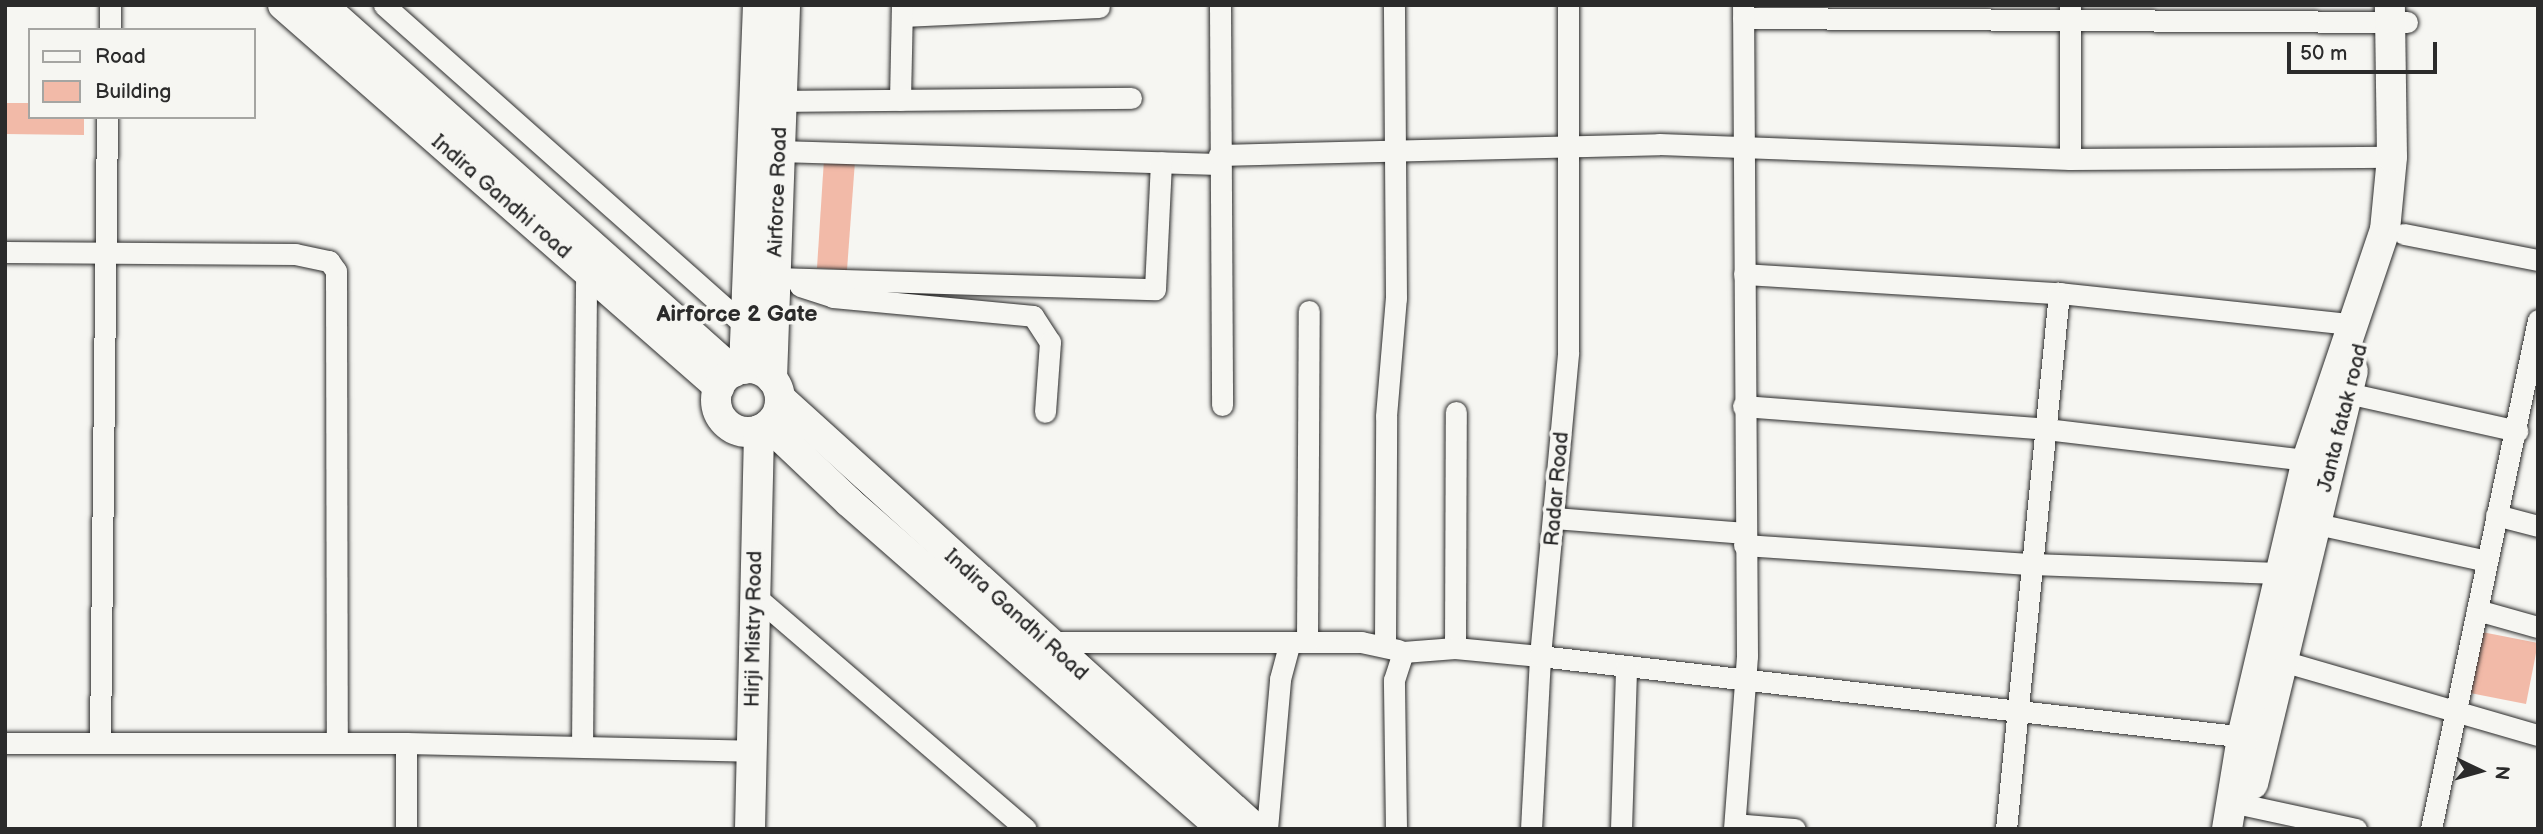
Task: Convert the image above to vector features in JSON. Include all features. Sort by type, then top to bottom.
[{"type":"main road","name":"Indira Gandhi road","points":[[283,5],[586,271],[732,376]]},
{"type":"main road","name":"Indira Gandhi road","points":[[322,5],[732,376]]},
{"type":"main road","name":"Airforce Road","points":[[732,376],[746,326],[758,5]]},
{"type":"main road","name":"Airforce Road","points":[[776,389],[775,278],[785,5]]},
{"type":"main road","points":[[2252,738],[2280,573],[2307,460],[2337,390],[2349,324],[2378,262],[2392,157],[2399,13]]},
{"type":"main road","name":"Janta fatak road","points":[[2239,816],[2252,738],[2286,663],[2301,575],[2317,524],[2337,390],[2404,234],[2399,13]]},
{"type":"main road","points":[[732,376],[776,389],[756,429]]},
{"type":"main road","name":"Indira Gandhi Road","points":[[732,376],[722,419],[756,429],[1222,829]]},
{"type":"main road","name":"Indira Gandhi Road","points":[[776,389],[1045,642],[1256,829]]},
{"type":"main road","name":"Hirji Mistry Road","points":[[733,829],[755,596],[756,429]]},
{"type":"main road","name":"Hirji Mistry Road","points":[[750,829],[742,751],[756,429]]},
{"type":"street","points":[[110,5],[110,28]]},
{"type":"street","points":[[384,5],[746,326]]},
{"type":"street","points":[[1220,5],[1222,405]]},
{"type":"street","points":[[1394,5],[1391,153],[1395,298],[1386,443],[1394,648],[1396,829]]},
{"type":"street","name":"Radar Road","points":[[1531,829],[1540,656],[1555,517],[1568,352],[1568,5]]},
{"type":"street","points":[[900,100],[902,11],[1099,7]]},
{"type":"street","points":[[1795,829],[1735,826],[1746,682],[1743,12],[2399,13]]},
{"type":"street","points":[[2070,12],[2070,159]]},
{"type":"street","points":[[781,101],[1131,98]]},
{"type":"street","points":[[100,742],[103,253],[107,119]]},
{"type":"street","points":[[778,151],[1161,162],[1570,145],[2070,159],[2392,157]]},
{"type":"street","points":[[775,278],[1155,289],[1161,162]]},
{"type":"street","points":[[2404,234],[2538,260]]},
{"type":"street","points":[[5,252],[312,255],[329,261],[336,271],[337,742]]},
{"type":"street","points":[[582,746],[586,271]]},
{"type":"street","points":[[1744,274],[2059,293],[2349,324]]},
{"type":"street","points":[[775,278],[833,297],[1033,316],[1049,342],[1045,412]]},
{"type":"street","points":[[2006,829],[2020,710],[2059,293]]},
{"type":"street","points":[[1267,829],[1280,679],[1299,642],[1309,311]]},
{"type":"street","points":[[2431,829],[2496,514],[2536,347],[2538,320]]},
{"type":"street","points":[[2337,390],[2517,431]]},
{"type":"street","points":[[1743,406],[2046,429],[2307,460]]},
{"type":"street","points":[[1455,648],[1456,412]]},
{"type":"street","points":[[2496,514],[2538,526]]},
{"type":"street","points":[[1555,517],[1744,539],[2032,564],[2280,573]]},
{"type":"street","points":[[2317,524],[2487,561]]},
{"type":"street","points":[[755,596],[1026,829]]},
{"type":"street","points":[[2477,610],[2538,627]]},
{"type":"street","points":[[1045,642],[1299,642],[1394,648],[1455,648],[2252,738]]},
{"type":"street","points":[[2286,663],[2538,734]]},
{"type":"street","points":[[1621,829],[1626,667]]},
{"type":"street","points":[[5,743],[337,742],[742,751]]},
{"type":"street","points":[[406,743],[406,829]]},
{"type":"street","points":[[2239,816],[2357,829]]},
{"type":"building","points":[[5,103],[28,103],[28,119],[84,119],[84,135],[5,134]]},
{"type":"building","points":[[824,159],[855,161],[847,270],[817,268]]},
{"type":"building","points":[[2482,632],[2538,643],[2526,704],[2470,693]]},
{"type":"district","name":"Airforce 2 Gate","points":[[737,314]]}]
